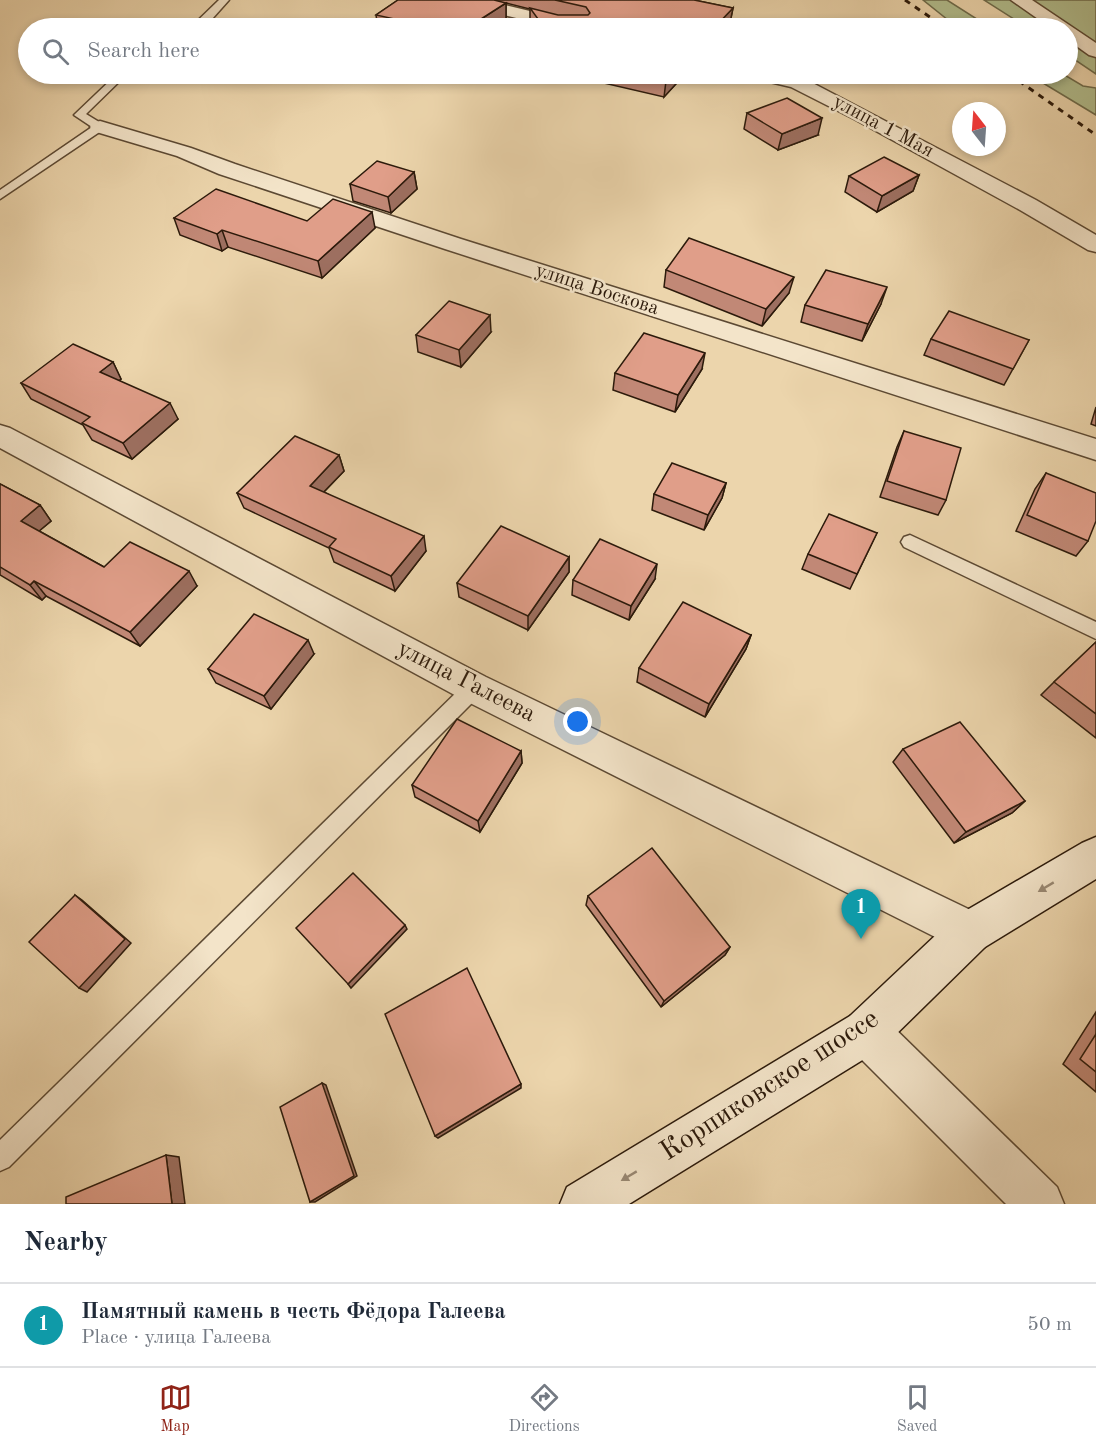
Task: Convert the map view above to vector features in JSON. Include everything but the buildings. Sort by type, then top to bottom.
[{"type":"street","points":[[463,0],[537,18]]},
{"type":"street","points":[[1020,0],[1047,18]]},
{"type":"street","points":[[1078,39],[1096,51]]},
{"type":"street","name":"улица 1 Мая","points":[[800,84],[1028,205],[1096,245]]},
{"type":"street","name":"улица Воскова","points":[[100,126],[184,152],[227,169],[453,244],[1096,450]]},
{"type":"street","name":"улица Галеева","points":[[0,435],[474,688],[970,932]]},
{"type":"street","name":"Корпиковское шоссе","points":[[584,1204],[866,1032],[970,932],[1096,857]]},
{"type":"street","points":[[866,1032],[1040,1204]]},
{"type":"lane","points":[[208,18],[224,0]]},
{"type":"lane","points":[[0,195],[100,126],[79,115],[112,84]]},
{"type":"lane","points":[[910,542],[1096,631]]},
{"type":"lane","points":[[0,1158],[474,688]]},
{"type":"green space","points":[[923,0],[947,0],[975,18],[946,18]]},
{"type":"green space","points":[[984,0],[1096,0],[1096,74],[1078,62],[1078,18],[1012,18]]},
{"type":"green space","points":[[1078,83],[1096,88],[1096,115],[1045,84]]},
{"type":"railway","points":[[905,0],[931,18]]},
{"type":"railway","points":[[1023,84],[1096,135]]},
{"type":"place","name":"Памятный камень в честь Фёдора Галеева","points":[[861,939]]}]
